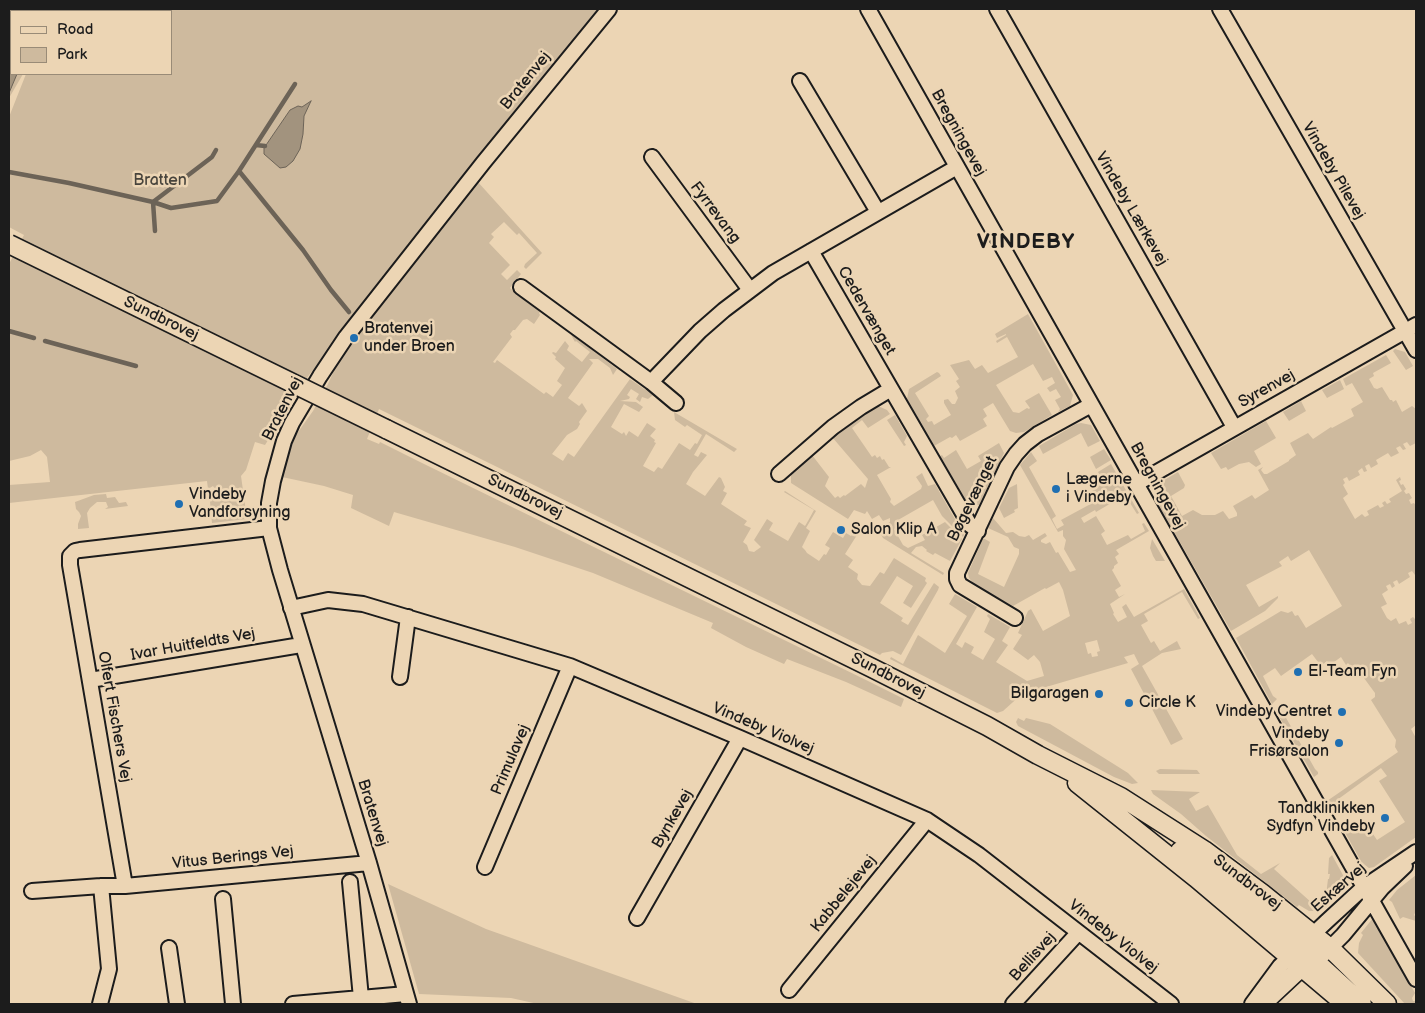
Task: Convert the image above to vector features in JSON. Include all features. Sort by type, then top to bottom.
[{"type":"main road","name":"Sundbrovej","points":[[9,244],[881,672],[1121,797],[1237,874],[1309,955],[1345,1004]]},
{"type":"main road","name":"Sundbrovej","points":[[1038,755],[1076,782],[1182,867],[1309,955],[1387,1004]]},
{"type":"main road","points":[[1262,1004],[1309,955],[1362,1004]]},
{"type":"street","name":"Bratenvej","points":[[293,1004],[361,998],[408,999],[369,862],[291,608],[270,528],[270,497],[280,453],[289,429],[320,376],[346,338],[489,156],[609,9]]},
{"type":"street","name":"Bregningevej","points":[[868,9],[1416,979]]},
{"type":"street","name":"Vindeby Lærkevej","points":[[997,9],[1234,427]]},
{"type":"street","name":"Vindeby Pilevej","points":[[1220,9],[1411,328],[1416,350]]},
{"type":"street","points":[[800,81],[878,212]]},
{"type":"street","name":"Fyrrevang","points":[[652,157],[750,290]]},
{"type":"street","points":[[651,382],[700,331],[773,273],[957,167]]},
{"type":"street","name":"Cedervænget","points":[[811,251],[970,526],[978,531]]},
{"type":"street","points":[[521,287],[651,382],[676,403]]},
{"type":"street","name":"Syrenvej","points":[[1136,484],[1411,328]]},
{"type":"street","points":[[779,474],[833,427],[891,389]]},
{"type":"street","name":"Bøgevænget","points":[[1015,618],[960,585],[957,573],[1007,468],[1020,449],[1038,434],[1091,405]]},
{"type":"street","name":"Olfert Fischers Vej","points":[[125,886],[70,565],[71,554],[80,550],[270,528]]},
{"type":"street","name":"Vindeby Violvej","points":[[291,608],[328,600],[363,604],[570,666],[927,820],[979,855],[1170,1004]]},
{"type":"street","points":[[400,677],[408,617]]},
{"type":"street","name":"Ivar Huitfeldts Vej","points":[[90,680],[302,645]]},
{"type":"street","name":"Primulavej","points":[[485,867],[570,666]]},
{"type":"street","name":"Bynkevej","points":[[637,918],[740,738]]},
{"type":"street","name":"Kabbelejevej","points":[[789,990],[927,820]]},
{"type":"street","name":"Eskærvej","points":[[1309,955],[1364,887],[1416,854]]},
{"type":"street","name":"Eskærvej","points":[[1309,955],[1344,935],[1372,900],[1416,854]]},
{"type":"street","name":"Vitus Berings Vej","points":[[32,891],[125,886],[369,862]]},
{"type":"street","points":[[350,882],[361,998]]},
{"type":"street","points":[[100,1004],[108,970],[101,886]]},
{"type":"street","points":[[223,899],[233,1004]]},
{"type":"street","name":"Bellisvej","points":[[1013,1004],[1078,933]]},
{"type":"street","points":[[169,948],[177,1004]]},
{"type":"street","points":[[1252,1004],[1276,971],[1309,955]]},
{"type":"street","points":[[1270,1004],[1309,955]]},
{"type":"green space","name":"Bratten","points":[[9,9],[600,9],[570,44],[309,375],[265,445],[255,442],[246,470],[241,476],[247,519],[212,523],[209,491],[213,492],[215,489],[213,486],[208,489],[207,481],[9,503],[9,485],[50,482],[47,457],[41,450],[30,456],[9,461],[9,264],[24,235],[9,227],[9,117],[26,75],[172,75],[172,10],[10,10],[10,75],[22,75],[9,98]],"holes":[[[310,102],[304,116],[303,134],[297,154],[264,148],[290,110],[298,106],[302,107]]]},
{"type":"green space","points":[[477,181],[542,253],[526,269],[524,267],[525,264],[537,253],[519,233],[517,235],[504,222],[491,234],[494,237],[489,243],[510,265],[501,274],[507,280],[517,270],[521,274],[510,288],[540,312],[534,324],[527,319],[523,320],[513,330],[510,334],[512,337],[493,362],[495,363],[497,360],[544,394],[546,392],[553,397],[562,385],[557,381],[565,368],[555,359],[556,357],[552,353],[556,353],[565,341],[569,346],[567,350],[582,362],[590,352],[575,342],[570,333],[617,369],[613,375],[610,368],[598,359],[589,359],[593,363],[568,398],[579,406],[582,403],[587,411],[579,422],[580,424],[577,429],[567,435],[552,454],[563,461],[568,453],[574,457],[630,379],[653,395],[648,399],[642,397],[640,402],[636,399],[639,394],[631,389],[627,395],[630,397],[629,399],[620,401],[636,402],[643,407],[639,412],[624,404],[611,427],[622,434],[624,432],[626,436],[629,431],[638,437],[647,423],[656,429],[650,436],[656,443],[643,466],[654,472],[658,467],[662,469],[679,443],[690,450],[695,443],[697,444],[702,435],[675,420],[674,412],[737,449],[734,452],[706,434],[694,455],[698,457],[701,452],[707,455],[686,484],[705,496],[719,477],[721,478],[725,487],[723,491],[727,493],[721,504],[747,521],[744,525],[751,528],[743,542],[747,545],[749,551],[754,552],[761,547],[754,540],[767,519],[773,523],[769,530],[788,541],[799,522],[805,526],[814,510],[785,491],[816,511],[806,528],[810,531],[802,547],[819,561],[830,548],[825,545],[833,532],[843,538],[846,533],[851,536],[854,532],[857,535],[845,554],[853,560],[848,567],[858,574],[857,579],[862,585],[870,586],[880,572],[884,574],[894,558],[926,578],[925,581],[927,583],[911,608],[903,603],[913,586],[897,576],[880,603],[903,618],[901,621],[908,625],[934,583],[939,587],[938,590],[901,655],[893,651],[880,655],[379,409],[367,439],[379,444],[380,442],[904,699],[901,707],[846,682],[787,659],[784,664],[746,647],[711,628],[713,623],[593,573],[515,547],[394,512],[389,526],[351,508],[353,495],[324,486],[282,477],[296,435],[313,411],[337,364],[430,239]]},
{"type":"green space","points":[[1028,314],[1073,395],[1070,406],[1058,412],[1060,409],[1055,400],[1061,397],[1056,389],[1050,392],[1047,388],[1055,383],[1052,377],[1043,381],[1033,364],[996,385],[1013,412],[1019,413],[1027,408],[1029,409],[1025,401],[1039,393],[1052,415],[1024,432],[1016,433],[1010,431],[993,403],[983,409],[987,416],[983,419],[987,426],[960,441],[956,435],[934,446],[907,399],[909,389],[937,372],[939,373],[941,376],[915,393],[929,416],[926,419],[928,422],[932,421],[934,425],[951,415],[944,400],[948,399],[952,404],[955,404],[958,398],[955,391],[960,387],[956,381],[959,379],[950,365],[969,360],[975,369],[982,365],[988,373],[1018,357],[1007,337],[997,343],[996,341],[1006,334],[997,338],[995,334]]},
{"type":"green space","points":[[1395,349],[1405,352],[1413,366],[1406,370],[1393,351]]},
{"type":"green space","points":[[1386,355],[1391,363],[1373,373],[1374,376],[1369,379],[1374,388],[1382,387],[1390,400],[1393,402],[1396,400],[1402,412],[1412,406],[1416,409],[1416,443],[1410,446],[1407,442],[1403,444],[1406,449],[1403,450],[1400,446],[1396,448],[1399,453],[1391,457],[1388,453],[1376,460],[1378,464],[1371,468],[1369,464],[1365,466],[1367,471],[1364,472],[1362,468],[1358,471],[1360,475],[1349,481],[1347,477],[1343,479],[1345,483],[1343,485],[1348,494],[1343,498],[1355,519],[1362,514],[1365,517],[1369,515],[1367,511],[1378,505],[1380,508],[1384,506],[1382,503],[1385,501],[1387,504],[1391,502],[1389,499],[1402,491],[1396,480],[1400,477],[1401,485],[1403,484],[1406,489],[1404,491],[1406,494],[1409,493],[1412,498],[1409,500],[1411,504],[1414,503],[1416,506],[1416,574],[1412,571],[1408,573],[1410,577],[1399,584],[1397,580],[1393,582],[1395,586],[1392,588],[1390,584],[1386,586],[1388,590],[1382,594],[1387,604],[1381,607],[1387,618],[1391,621],[1396,618],[1399,624],[1406,621],[1408,625],[1412,623],[1410,619],[1413,617],[1416,620],[1416,725],[1411,729],[1416,738],[1416,837],[1374,867],[1369,868],[1362,863],[1342,827],[1347,823],[1353,831],[1360,827],[1363,831],[1369,828],[1377,840],[1405,822],[1379,781],[1387,776],[1381,768],[1337,800],[1342,809],[1335,814],[1327,801],[1398,752],[1395,747],[1396,740],[1371,700],[1375,697],[1375,693],[1361,674],[1357,676],[1341,657],[1330,665],[1327,661],[1321,666],[1312,654],[1281,676],[1275,668],[1263,676],[1273,696],[1277,699],[1272,704],[1236,638],[1281,611],[1288,613],[1292,611],[1295,616],[1298,615],[1306,628],[1342,606],[1309,550],[1291,561],[1288,556],[1279,562],[1282,566],[1246,585],[1259,607],[1278,596],[1278,598],[1265,611],[1231,631],[1154,497],[1163,497],[1162,491],[1164,486],[1161,482],[1178,472],[1185,485],[1184,488],[1171,496],[1182,516],[1193,510],[1202,515],[1215,515],[1223,511],[1229,519],[1237,516],[1233,506],[1252,495],[1255,499],[1269,490],[1258,470],[1263,467],[1261,470],[1264,474],[1267,474],[1296,455],[1290,443],[1308,433],[1313,439],[1331,427],[1354,416],[1351,409],[1363,402],[1352,383],[1346,386],[1343,379]]},
{"type":"green space","points":[[1340,380],[1344,389],[1327,398],[1322,390]]},
{"type":"green space","points":[[1301,401],[1306,411],[1289,421],[1283,412]]},
{"type":"green space","points":[[878,406],[887,410],[890,414],[868,428],[862,420],[852,428],[872,457],[875,455],[877,458],[880,456],[891,467],[877,475],[891,499],[890,502],[894,506],[921,489],[922,486],[916,477],[922,473],[928,486],[935,484],[964,535],[963,537],[942,516],[933,500],[898,520],[901,525],[894,529],[903,545],[908,548],[925,540],[922,535],[945,522],[962,539],[950,561],[935,553],[933,555],[922,546],[916,547],[911,553],[944,573],[943,575],[883,538],[878,529],[890,522],[890,518],[883,521],[879,515],[872,519],[867,511],[865,514],[854,510],[848,519],[791,483],[791,475],[812,455],[829,477],[825,486],[835,498],[845,496],[861,484],[865,488],[868,479],[832,437]]},
{"type":"green space","points":[[895,415],[907,436],[904,442],[906,445],[904,446],[887,420]]},
{"type":"green space","points":[[1266,421],[1276,438],[1254,451],[1261,464],[1256,467],[1249,462],[1239,464],[1228,470],[1226,467],[1221,469],[1211,453]]},
{"type":"green space","points":[[1076,424],[1091,425],[1100,441],[1088,447],[1081,433],[1043,454],[1039,446]]},
{"type":"green space","points":[[999,443],[1004,453],[979,505],[968,504],[940,456],[942,455],[944,458],[956,450],[967,469],[981,461],[978,456]]},
{"type":"green space","points":[[1104,449],[1111,460],[1096,469],[1090,457]]},
{"type":"green space","points":[[1031,452],[1037,461],[1029,467],[1056,516],[1052,519],[1057,529],[1064,525],[1061,520],[1098,500],[1089,484],[1101,477],[1098,472],[1111,464],[1139,513],[1137,514],[1125,495],[1096,512],[1095,510],[1081,518],[1084,523],[1096,516],[1105,531],[1101,534],[1107,545],[1128,535],[1131,539],[1145,531],[1142,524],[1144,523],[1149,531],[1116,550],[1119,554],[1115,557],[1118,563],[1112,570],[1121,586],[1115,590],[1119,597],[1125,594],[1110,604],[1113,614],[1118,622],[1127,617],[1122,607],[1126,604],[1134,617],[1184,589],[1200,618],[1198,619],[1182,592],[1144,614],[1148,621],[1141,625],[1151,643],[1154,641],[1160,651],[1177,641],[1181,649],[1162,653],[1142,666],[1183,739],[1171,745],[1131,669],[1139,664],[1134,654],[1124,657],[1128,663],[1022,694],[1003,711],[997,713],[890,659],[891,657],[903,664],[918,635],[945,653],[967,616],[949,604],[955,594],[977,607],[956,644],[962,648],[965,642],[974,647],[971,653],[983,660],[995,639],[984,632],[990,619],[987,616],[988,614],[1010,627],[1002,641],[1008,645],[996,662],[1027,681],[1044,676],[1040,662],[1034,655],[1028,660],[1013,649],[1022,635],[1018,633],[1028,611],[1031,609],[1043,631],[1070,616],[1059,582],[1013,606],[974,584],[969,578],[968,573],[983,539],[990,542],[978,574],[1004,587],[1019,554],[1019,549],[1014,547],[1008,537],[988,528],[993,518],[1006,533],[1013,532],[1025,537],[1029,535],[1033,540],[1045,533],[1047,536],[1041,542],[1046,544],[1050,542],[1070,572],[1076,570],[1064,549],[1066,540],[1063,536],[1063,530],[1058,532],[1020,465]],"holes":[[[1097,640],[1100,651],[1097,652],[1098,656],[1092,657],[1091,653],[1088,654],[1085,643]]]},
{"type":"green space","points":[[1017,484],[1018,508],[1014,510],[1015,512],[1004,518],[999,508],[1009,488]]},
{"type":"green space","points":[[106,494],[107,498],[115,497],[119,503],[126,502],[128,506],[105,509],[108,507],[106,502],[97,502],[87,513],[89,528],[78,529],[81,516],[76,509],[75,502],[94,495]]},
{"type":"green space","points":[[1152,539],[1165,561],[1156,561],[1153,556],[1150,548]]},
{"type":"green space","points":[[1284,712],[1318,772],[1314,777],[1277,713]]},
{"type":"green space","points":[[1018,718],[1024,721],[1026,718],[1050,724],[1128,773],[1138,783],[1132,784],[1114,777],[1018,726],[1016,722]]},
{"type":"green space","points":[[1160,769],[1197,770],[1200,774],[1159,774],[1156,771]]},
{"type":"green space","points":[[1151,790],[1200,792],[1189,799],[1196,811],[1208,805],[1237,855],[1261,874],[1280,863],[1274,869],[1312,903],[1326,895],[1330,874],[1328,874],[1329,858],[1332,855],[1344,877],[1343,887],[1340,892],[1314,911],[1309,911],[1299,905],[1297,907],[1206,836],[1181,814],[1153,794]]},
{"type":"green space","points":[[1416,875],[1416,911],[1414,915],[1416,921],[1403,917],[1400,919],[1392,902],[1389,900],[1397,890]]},
{"type":"green space","points":[[388,884],[486,929],[697,1004],[538,1004],[511,998],[419,994]]},
{"type":"green space","points":[[1373,918],[1415,993],[1412,998],[1413,1001],[1416,1001],[1416,1004],[1405,1004],[1358,953],[1359,943],[1363,935],[1361,933]]},
{"type":"shaded area","points":[[9,9],[45,9],[10,10],[10,75],[17,75],[9,93]]},
{"type":"shaded area","points":[[311,101],[304,116],[300,149],[293,161],[286,167],[280,168],[264,154],[264,148],[290,110],[298,106],[302,107]]},
{"type":"waterway","points":[[239,171],[295,84]]},
{"type":"waterway","points":[[256,145],[265,146]]},
{"type":"waterway","points":[[155,231],[153,202],[212,157],[216,150]]},
{"type":"waterway","points":[[9,172],[69,183],[153,202],[171,208],[217,201],[239,171],[303,250],[349,312]]},
{"type":"waterway","points":[[9,331],[34,338]]},
{"type":"waterway","points":[[45,341],[136,366]]},
{"type":"place","name":"Bratenvej under Broen","points":[[354,338]]},
{"type":"place","name":"Lægerne i Vindeby","points":[[1056,489]]},
{"type":"place","name":"Vindeby Vandforsyning","points":[[179,504]]},
{"type":"place","name":"Salon Klip A","points":[[841,530]]},
{"type":"place","name":"El-Team Fyn","points":[[1298,672]]},
{"type":"place","name":"Bilgaragen","points":[[1099,694]]},
{"type":"place","name":"Circle K","points":[[1129,703]]},
{"type":"place","name":"Vindeby Centret","points":[[1342,712]]},
{"type":"place","name":"Vindeby Frisørsalon","points":[[1339,743]]},
{"type":"place","name":"Tandklinikken Sydfyn Vindeby","points":[[1385,818]]},
{"type":"district","name":"VINDEBY","points":[[1026,243]]}]
